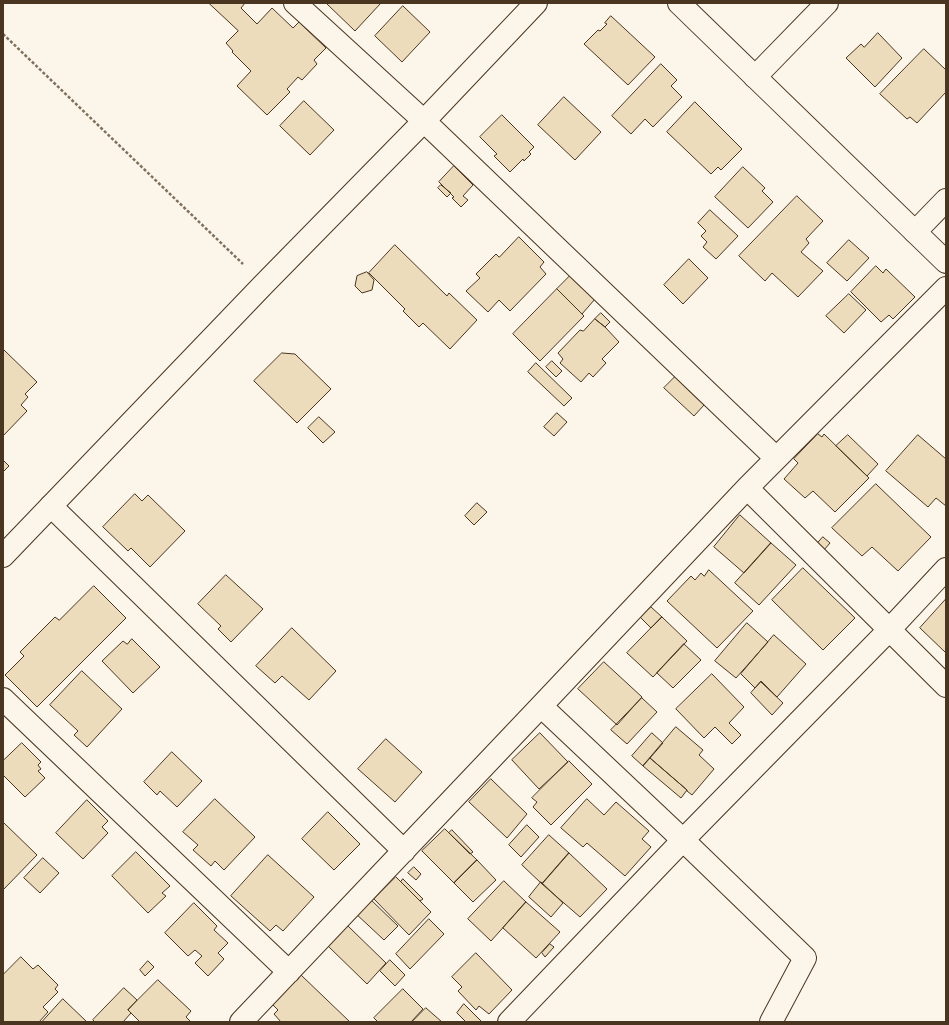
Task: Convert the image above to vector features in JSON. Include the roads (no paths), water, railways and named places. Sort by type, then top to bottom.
[{"type":"street","points":[[295,3],[424,121],[776,458]]},
{"type":"street","points":[[3,556],[264,284],[424,121],[536,3]]},
{"type":"street","points":[[679,3],[946,262]]},
{"type":"street","points":[[755,77],[827,3]]},
{"type":"street","points":[[915,232],[946,200]]},
{"type":"street","points":[[242,1022],[747,488],[946,288]]},
{"type":"street","points":[[747,488],[946,686]]},
{"type":"street","points":[[50,506],[404,851]]},
{"type":"street","points":[[509,1022],[683,840],[890,629],[946,569]]},
{"type":"street","points":[[3,700],[289,972]]},
{"type":"street","points":[[541,706],[805,958],[771,1022]]}]
